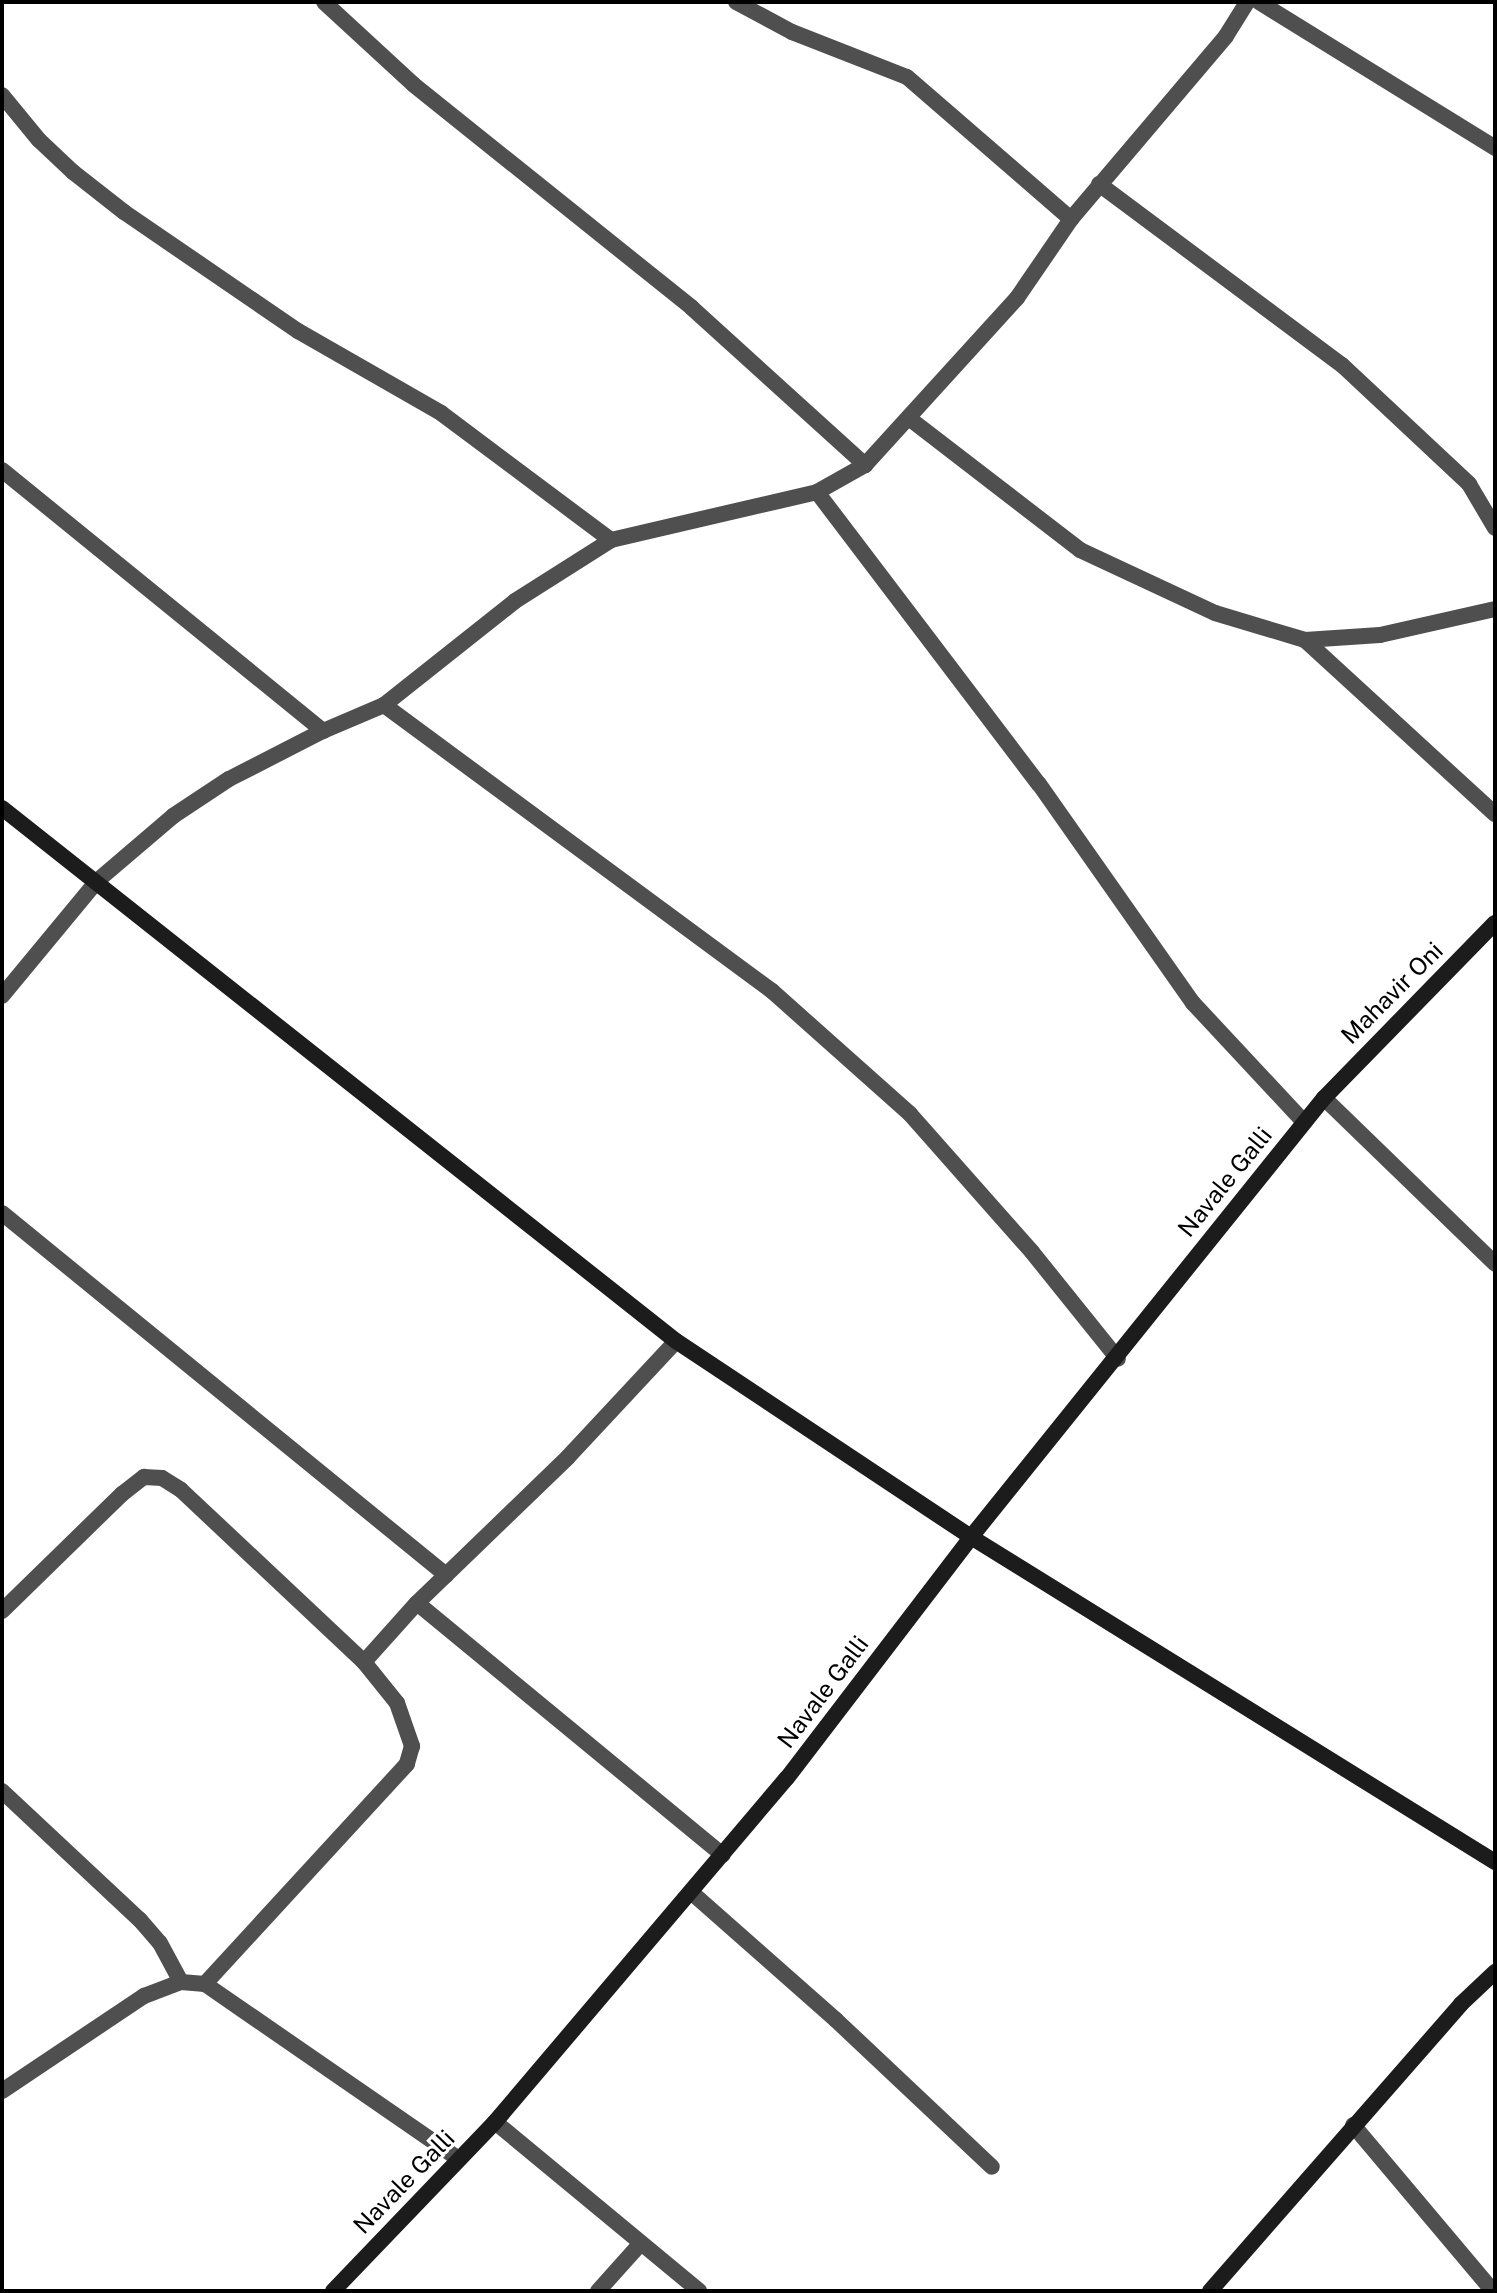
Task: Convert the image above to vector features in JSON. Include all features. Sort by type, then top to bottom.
[{"type":"street","points":[[324,2],[414,85],[692,308],[865,465]]},
{"type":"street","points":[[736,2],[792,32],[907,77],[1071,219]]},
{"type":"street","points":[[2,996],[97,881],[173,816],[229,779],[323,731],[384,705],[515,601],[611,540],[817,492],[865,465],[1017,298],[1071,219],[1226,36],[1247,2]]},
{"type":"street","points":[[1259,2],[1495,148]]},
{"type":"street","points":[[2,95],[50,150],[124,212],[298,331],[441,413],[611,540]]},
{"type":"street","points":[[1099,184],[1342,365],[1469,484],[1495,528]]},
{"type":"street","points":[[910,419],[1080,550],[1215,613],[1305,640],[1380,635],[1495,609]]},
{"type":"street","points":[[2,470],[323,731]]},
{"type":"street","points":[[817,492],[1039,784],[1193,1003],[1304,1122]]},
{"type":"street","points":[[1305,640],[1495,814]]},
{"type":"street","points":[[384,705],[772,991],[898,1103],[1032,1252],[1118,1359]]},
{"type":"street","points":[[2,808],[676,1341],[971,1537],[1495,1862]]},
{"type":"street","name":"Mahavir Oni","points":[[1324,1098],[1494,925]]},
{"type":"street","points":[[1324,1098],[1495,1264]]},
{"type":"street","name":"Navale Galli","points":[[333,2291],[495,2122],[787,1778],[971,1537],[1118,1359],[1209,1238],[1324,1098]]},
{"type":"street","points":[[2,1213],[221,1388],[446,1575]]},
{"type":"street","points":[[364,1662],[417,1603],[568,1457],[676,1341]]},
{"type":"street","points":[[2,1611],[122,1494],[144,1477],[162,1478],[181,1490],[364,1662],[397,1703],[407,1724],[412,1746],[407,1764],[205,1984]]},
{"type":"street","points":[[417,1603],[723,1855]]},
{"type":"street","points":[[2,1791],[140,1920],[160,1943],[181,1982]]},
{"type":"street","points":[[691,1892],[836,2020],[992,2167]]},
{"type":"street","points":[[1210,2291],[1461,2004],[1495,1972]]},
{"type":"street","points":[[2,2091],[144,1996],[181,1982],[205,1984],[459,2159]]},
{"type":"street","points":[[495,2122],[699,2291]]},
{"type":"street","points":[[1353,2125],[1493,2291]]},
{"type":"street","points":[[598,2291],[641,2243]]}]
